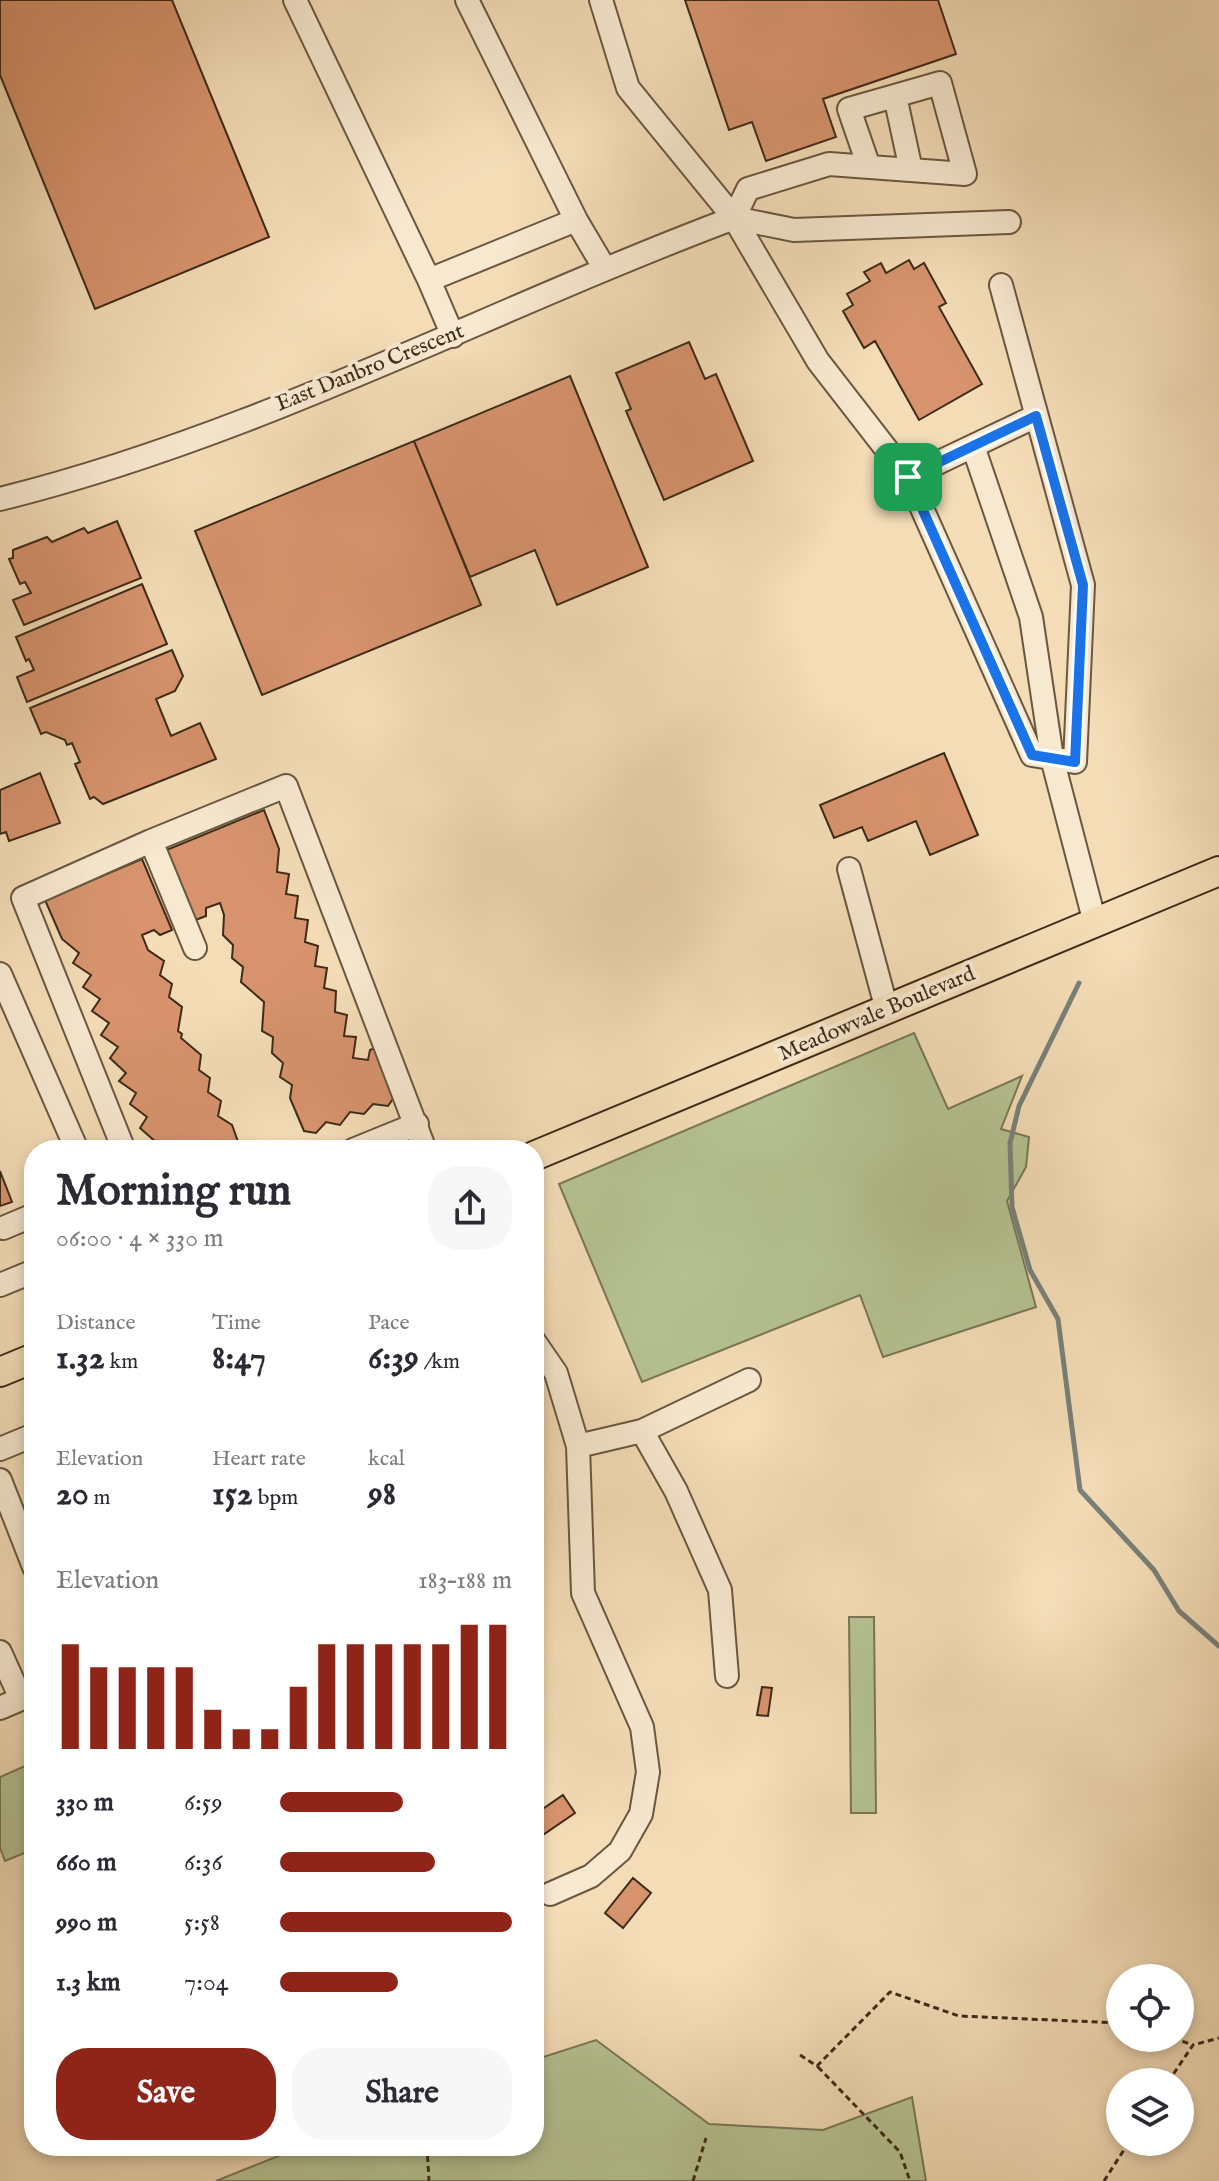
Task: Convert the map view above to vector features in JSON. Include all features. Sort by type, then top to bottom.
[{"type":"main road","name":"Meadowvale Boulevard","points":[[544,1152],[1219,871]]},
{"type":"main road","points":[[0,1372],[24,1362]]},
{"type":"street","points":[[295,0],[453,336]]},
{"type":"street","points":[[467,0],[576,220],[605,269]]},
{"type":"street","points":[[601,0],[628,88],[734,218],[818,361],[908,477],[1032,755],[1075,762],[1083,585],[1001,285]]},
{"type":"street","points":[[734,218],[748,189],[829,164],[869,167],[965,174],[940,83],[849,109],[869,167]]},
{"type":"street","points":[[895,96],[911,170]]},
{"type":"street","points":[[734,218],[794,230],[1009,222]]},
{"type":"street","name":"East Danbro Crescent","points":[[0,499],[139,460],[453,336],[605,269],[734,218]]},
{"type":"street","points":[[429,280],[576,220]]},
{"type":"street","points":[[908,477],[1036,416]]},
{"type":"street","points":[[973,446],[1031,617],[1052,758],[1095,923]]},
{"type":"street","points":[[120,1140],[23,898],[286,786],[422,1140]]},
{"type":"street","points":[[151,841],[195,948]]},
{"type":"street","points":[[849,869],[887,1010]]},
{"type":"street","points":[[0,974],[73,1140]]},
{"type":"street","points":[[378,1140],[417,1124]]},
{"type":"street","points":[[3,1228],[24,1219]]},
{"type":"street","points":[[0,1285],[24,1275]]},
{"type":"street","points":[[544,1356],[556,1373],[578,1446],[583,1593],[642,1727],[648,1772],[641,1814],[620,1851],[591,1876],[550,1894]]},
{"type":"street","points":[[578,1446],[642,1431],[749,1380]]},
{"type":"street","points":[[642,1431],[676,1491],[720,1590],[727,1676]]},
{"type":"street","points":[[0,1449],[24,1439]]},
{"type":"street","points":[[0,1480],[24,1541]]},
{"type":"street","points":[[0,1652],[21,1699],[0,1708]]},
{"type":"path","points":[[817,2066],[890,1992],[959,2016],[1106,2022]]},
{"type":"path","points":[[1194,2045],[1219,2038]]},
{"type":"path","points":[[800,2055],[817,2066],[900,2152],[910,2181]]},
{"type":"path","points":[[693,2181],[706,2138]]},
{"type":"path","points":[[428,2156],[429,2181]]},
{"type":"path","points":[[1104,2181],[1120,2156]]},
{"type":"green space","points":[[914,1033],[948,1109],[1022,1076],[1001,1129],[1029,1137],[1026,1167],[1007,1201],[1036,1307],[883,1357],[860,1295],[642,1382],[559,1184]]},
{"type":"green space","points":[[849,1617],[874,1617],[876,1813],[851,1813]]},
{"type":"green space","points":[[24,1766],[24,1853],[5,1861],[0,1848],[0,1777]]},
{"type":"green space","points":[[596,2040],[709,2124],[823,2130],[912,2097],[926,2181],[216,2181],[278,2156],[544,2156],[544,2057]]},
{"type":"building","points":[[0,0],[172,0],[269,237],[95,309],[0,75]]},
{"type":"building","points":[[685,0],[938,0],[956,54],[823,99],[836,137],[766,161],[752,122],[729,130]]},
{"type":"building","points":[[909,260],[914,269],[924,263],[946,303],[939,307],[982,384],[919,420],[875,341],[864,348],[843,311],[853,305],[847,294],[870,281],[864,272],[881,263],[886,273]]},
{"type":"building","points":[[689,342],[705,379],[716,374],[753,461],[664,500],[626,411],[631,409],[616,373]]},
{"type":"building","points":[[570,376],[648,567],[557,605],[535,550],[470,577],[414,441]]},
{"type":"building","points":[[414,441],[481,605],[262,695],[195,531]]},
{"type":"building","points":[[117,521],[141,578],[24,625],[13,600],[31,593],[25,582],[20,584],[9,559],[13,558],[13,550],[47,537],[52,542],[84,528],[88,533]]},
{"type":"building","points":[[142,584],[167,644],[27,702],[17,677],[34,670],[29,659],[26,661],[16,637]]},
{"type":"building","points":[[172,650],[183,676],[175,691],[156,699],[171,736],[200,723],[216,759],[103,804],[94,797],[90,799],[75,764],[80,762],[72,743],[67,745],[65,740],[46,732],[41,734],[30,708]]},
{"type":"building","points":[[944,753],[978,835],[930,855],[916,821],[868,841],[862,827],[834,838],[820,805]]},
{"type":"building","points":[[40,773],[60,823],[9,841],[6,832],[0,834],[0,790]]},
{"type":"building","points":[[264,810],[279,849],[277,872],[289,874],[286,894],[298,896],[295,918],[308,920],[305,942],[318,946],[315,966],[327,968],[324,988],[336,991],[335,1012],[347,1015],[344,1036],[356,1037],[353,1058],[368,1060],[370,1050],[377,1047],[397,1093],[388,1106],[373,1104],[364,1114],[350,1112],[340,1125],[326,1122],[316,1133],[304,1131],[290,1098],[292,1085],[280,1077],[283,1063],[272,1053],[273,1037],[262,1031],[264,1002],[241,982],[243,967],[232,958],[233,945],[223,935],[224,915],[220,903],[206,908],[206,916],[193,921],[164,851]]},
{"type":"building","points":[[142,859],[172,930],[160,935],[154,930],[142,935],[148,950],[164,961],[160,975],[172,984],[169,997],[182,1007],[178,1031],[182,1034],[181,1038],[201,1055],[199,1070],[210,1078],[208,1092],[221,1101],[218,1116],[232,1125],[237,1140],[154,1140],[140,1128],[147,1117],[130,1104],[136,1093],[119,1081],[126,1073],[110,1058],[118,1047],[101,1035],[109,1023],[92,1011],[100,999],[83,987],[91,975],[73,963],[79,953],[62,939],[45,900]]},
{"type":"building","points":[[0,1171],[12,1202],[0,1206]]},
{"type":"building","points":[[762,1687],[772,1688],[768,1716],[757,1715]]},
{"type":"building","points":[[563,1795],[575,1813],[544,1834],[544,1808]]},
{"type":"building","points":[[633,1878],[651,1893],[623,1928],[605,1913]]},
{"type":"waterway","points":[[1079,983],[1019,1106],[1010,1143],[1012,1207],[1030,1270],[1058,1319],[1080,1490],[1154,1570],[1179,1611],[1219,1646]]},
{"type":"route","points":[[1036,416],[1083,585],[1075,762],[1032,755],[908,477],[1036,416]]}]
